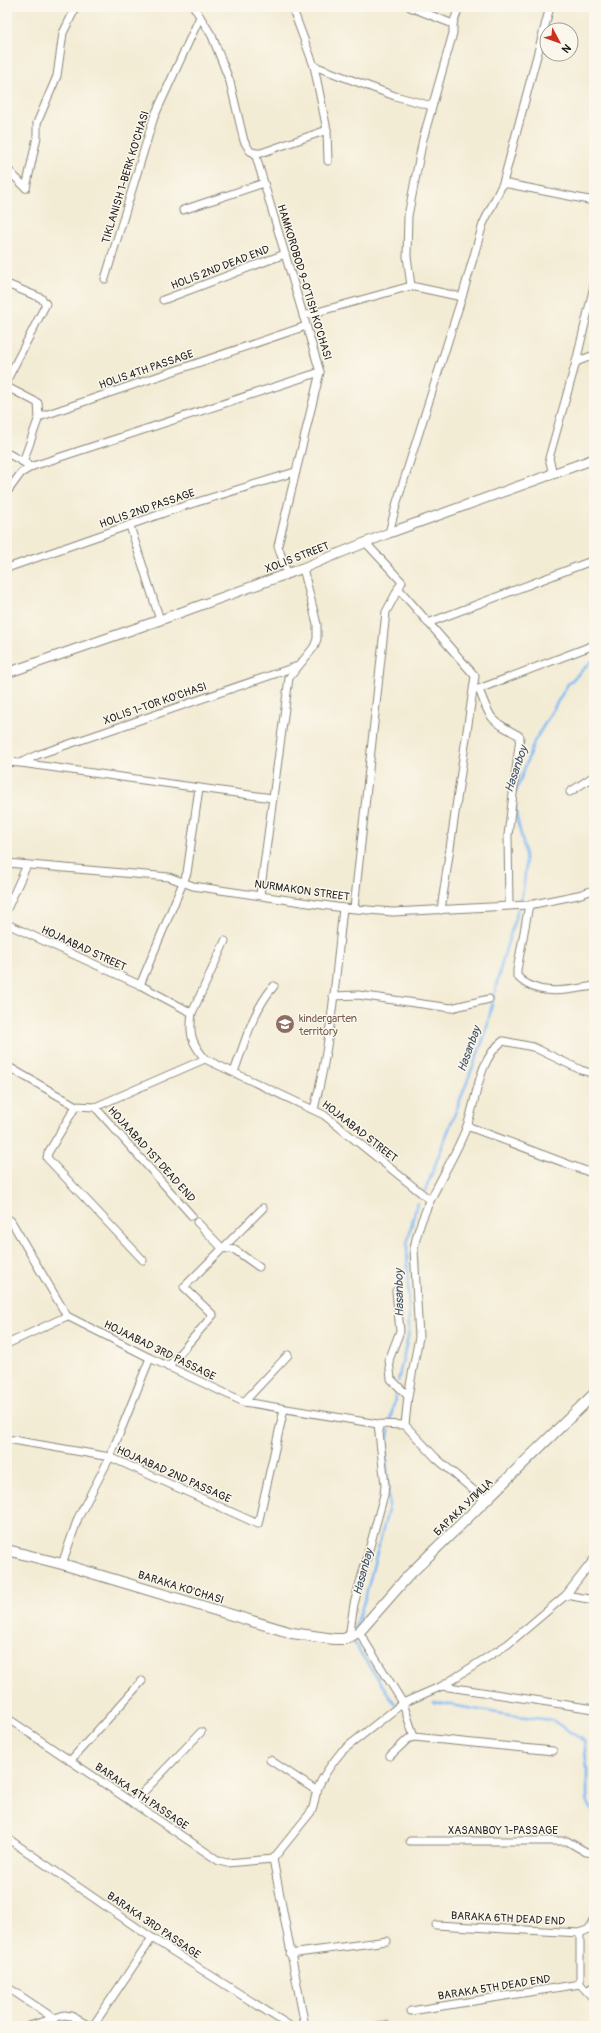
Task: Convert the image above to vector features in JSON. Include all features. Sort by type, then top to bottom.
[{"type":"main road","name":"БАРАКА УЛИЦА","points":[[355,1634],[408,1576],[594,1394]]},
{"type":"main road","name":"BARAKA KO'CHASI","points":[[7,1550],[62,1564],[292,1633],[334,1639],[355,1634]]},
{"type":"street","points":[[7,169],[26,188],[37,137],[37,124],[57,76],[63,33],[76,7]]},
{"type":"street","name":"HAMKOROBOD 9-O'TISH KO'CHASI","points":[[194,7],[212,36],[230,82],[244,141],[250,151],[255,153],[320,372],[278,546],[287,573]]},
{"type":"street","points":[[292,7],[314,66],[327,130],[328,161]]},
{"type":"street","points":[[410,7],[453,24]]},
{"type":"street","points":[[411,286],[407,256],[408,216],[423,139],[454,33],[453,24],[459,7]]},
{"type":"street","points":[[389,532],[424,414],[462,297],[483,224],[502,183],[550,7]]},
{"type":"street","name":"TIKLANISH 1-BERK KO'CHASI","points":[[105,279],[154,117],[200,17]]},
{"type":"street","points":[[314,66],[395,96],[432,106]]},
{"type":"street","points":[[255,153],[261,153],[327,130]]},
{"type":"street","points":[[183,210],[264,183]]},
{"type":"street","points":[[502,183],[594,201]]},
{"type":"street","name":"HOLIS 2ND DEAD END","points":[[163,300],[285,254]]},
{"type":"street","points":[[7,284],[44,301],[46,304],[7,380]]},
{"type":"street","points":[[303,316],[411,286],[462,297]]},
{"type":"street","points":[[553,474],[549,458],[576,362],[594,286]]},
{"type":"street","name":"HOLIS 4TH PASSAGE","points":[[38,417],[306,326]]},
{"type":"street","points":[[576,362],[594,355]]},
{"type":"street","points":[[7,492],[21,473],[33,466],[320,372]]},
{"type":"street","points":[[7,387],[38,403],[38,417],[23,462]]},
{"type":"street","points":[[7,454],[33,466]]},
{"type":"street","name":"XOLIS STREET","points":[[7,673],[160,620],[303,568],[366,543],[389,532],[594,459]]},
{"type":"street","name":"HOLIS 2ND PASSAGE","points":[[7,568],[178,508],[295,472]]},
{"type":"street","points":[[130,526],[160,620]]},
{"type":"street","points":[[354,908],[386,612],[402,581],[366,543]]},
{"type":"street","points":[[428,623],[594,560]]},
{"type":"street","points":[[260,895],[289,678],[314,647],[317,639],[316,624],[303,568]]},
{"type":"street","points":[[398,588],[476,676],[476,690],[441,910]]},
{"type":"street","points":[[476,690],[594,645]]},
{"type":"street","name":"XOLIS 1-TOR KO'CHASI","points":[[20,763],[45,752],[298,666]]},
{"type":"street","points":[[476,690],[489,716],[504,728],[520,737],[508,835],[509,905]]},
{"type":"street","name":"XOLIS 1-TOR KO'CHASI","points":[[7,762],[272,798]]},
{"type":"street","points":[[570,792],[594,776]]},
{"type":"street","points":[[140,985],[187,873],[199,788]]},
{"type":"street","name":"NURMAKON STREET","points":[[7,863],[169,878],[184,881],[193,886],[343,908],[393,912],[529,905],[578,895],[594,890]]},
{"type":"street","points":[[7,909],[27,865]]},
{"type":"street","points":[[529,905],[517,976],[526,984],[545,991],[563,991],[594,986]]},
{"type":"street","points":[[314,1109],[320,1090],[343,908]]},
{"type":"street","name":"HOJAABAD STREET","points":[[7,924],[140,985],[192,1013]]},
{"type":"street","points":[[7,1066],[76,1106],[96,1107],[204,1059],[196,1049],[191,1036],[192,1013],[225,942]]},
{"type":"street","points":[[234,1072],[256,1012],[263,998],[274,986]]},
{"type":"street","points":[[333,996],[358,995],[451,1008],[489,999]]},
{"type":"street","points":[[486,1501],[436,1458],[405,1425],[408,1396],[419,1337],[414,1249],[430,1200],[451,1163],[467,1126],[487,1059],[495,1047],[503,1041],[533,1047],[594,1074]]},
{"type":"street","name":"HOJAABAD STREET","points":[[204,1059],[314,1109],[324,1115],[430,1200]]},
{"type":"street","points":[[76,1106],[48,1153],[48,1158],[143,1260]]},
{"type":"street","name":"HOJAABAD 1ST DEAD END","points":[[96,1107],[192,1216]]},
{"type":"street","points":[[467,1126],[594,1174]]},
{"type":"street","points":[[168,1367],[213,1315],[184,1287],[263,1208]]},
{"type":"street","points":[[7,1218],[11,1221],[67,1316],[7,1344]]},
{"type":"street","points":[[197,1222],[222,1248],[236,1250],[258,1267]]},
{"type":"street","points":[[396,1291],[400,1331],[389,1360],[391,1379],[408,1396]]},
{"type":"street","name":"HOJAABAD 3RD PASSAGE","points":[[67,1316],[168,1367],[244,1402],[378,1424],[405,1425]]},
{"type":"street","points":[[244,1402],[288,1355]]},
{"type":"street","points":[[62,1564],[78,1518],[110,1457],[150,1358]]},
{"type":"street","name":"HOJAABAD 2ND PASSAGE","points":[[7,1439],[110,1457],[258,1524],[284,1409]]},
{"type":"street","points":[[378,1424],[385,1485],[384,1495],[354,1604],[355,1634],[403,1703],[414,1737]]},
{"type":"street","points":[[305,2026],[272,1858],[315,1806],[317,1791],[335,1759],[342,1751],[403,1703],[442,1686],[508,1644],[566,1595],[594,1559]]},
{"type":"street","points":[[566,1595],[594,1600]]},
{"type":"street","points":[[70,1761],[142,1681]]},
{"type":"street","points":[[442,1686],[594,1709]]},
{"type":"street","name":"BARAKA 4TH PASSAGE","points":[[7,1718],[219,1861],[227,1863],[272,1858]]},
{"type":"street","points":[[133,1803],[201,1732]]},
{"type":"street","points":[[390,1756],[408,1739],[414,1737],[552,1751]]},
{"type":"street","points":[[270,1760],[317,1791]]},
{"type":"street","name":"BARAKA 3RD PASSAGE","points":[[7,1838],[152,1938],[290,2026]]},
{"type":"street","name":"XASANBOY 1-PASSAGE","points":[[410,1841],[567,1841],[586,1852],[594,1853]]},
{"type":"street","points":[[594,1919],[589,1929],[580,1933],[580,1984],[594,1999]]},
{"type":"street","name":"BARAKA 6TH DEAD END","points":[[436,1926],[580,1933]]},
{"type":"street","points":[[29,2026],[64,2015],[71,2016],[91,2026],[152,1938]]},
{"type":"street","points":[[290,1954],[387,1941]]},
{"type":"street","name":"BARAKA 5TH DEAD END","points":[[411,2011],[580,1984]]},
{"type":"street","points":[[586,1991],[594,1986]]},
{"type":"street","points":[[7,1987],[55,2019]]},
{"type":"street","points":[[378,2026],[386,2025]]},
{"type":"waterway","name":"Hasanboy","points":[[516,792],[534,742],[568,684],[594,659]]},
{"type":"waterway","name":"Hasanboy","points":[[515,805],[526,860],[525,879],[520,904]]},
{"type":"waterway","name":"Hasanbay","points":[[425,1191],[485,1035],[501,966],[518,908]]},
{"type":"waterway","name":"Hasanboy","points":[[398,1381],[409,1332],[407,1244],[417,1203]]},
{"type":"waterway","name":"Hasanboy","points":[[390,1421],[396,1394]]},
{"type":"waterway","name":"Hasanbay","points":[[354,1630],[365,1599],[389,1506],[386,1449],[389,1431]]},
{"type":"waterway","name":"Hasanbay","points":[[353,1637],[353,1642],[395,1704]]},
{"type":"waterway","name":"Hasanbay","points":[[433,1702],[509,1715],[552,1720],[584,1741],[587,1768],[587,1801],[594,1814]]},
{"type":"place","name":"kindergarten territory","points":[[285,1024]]}]
